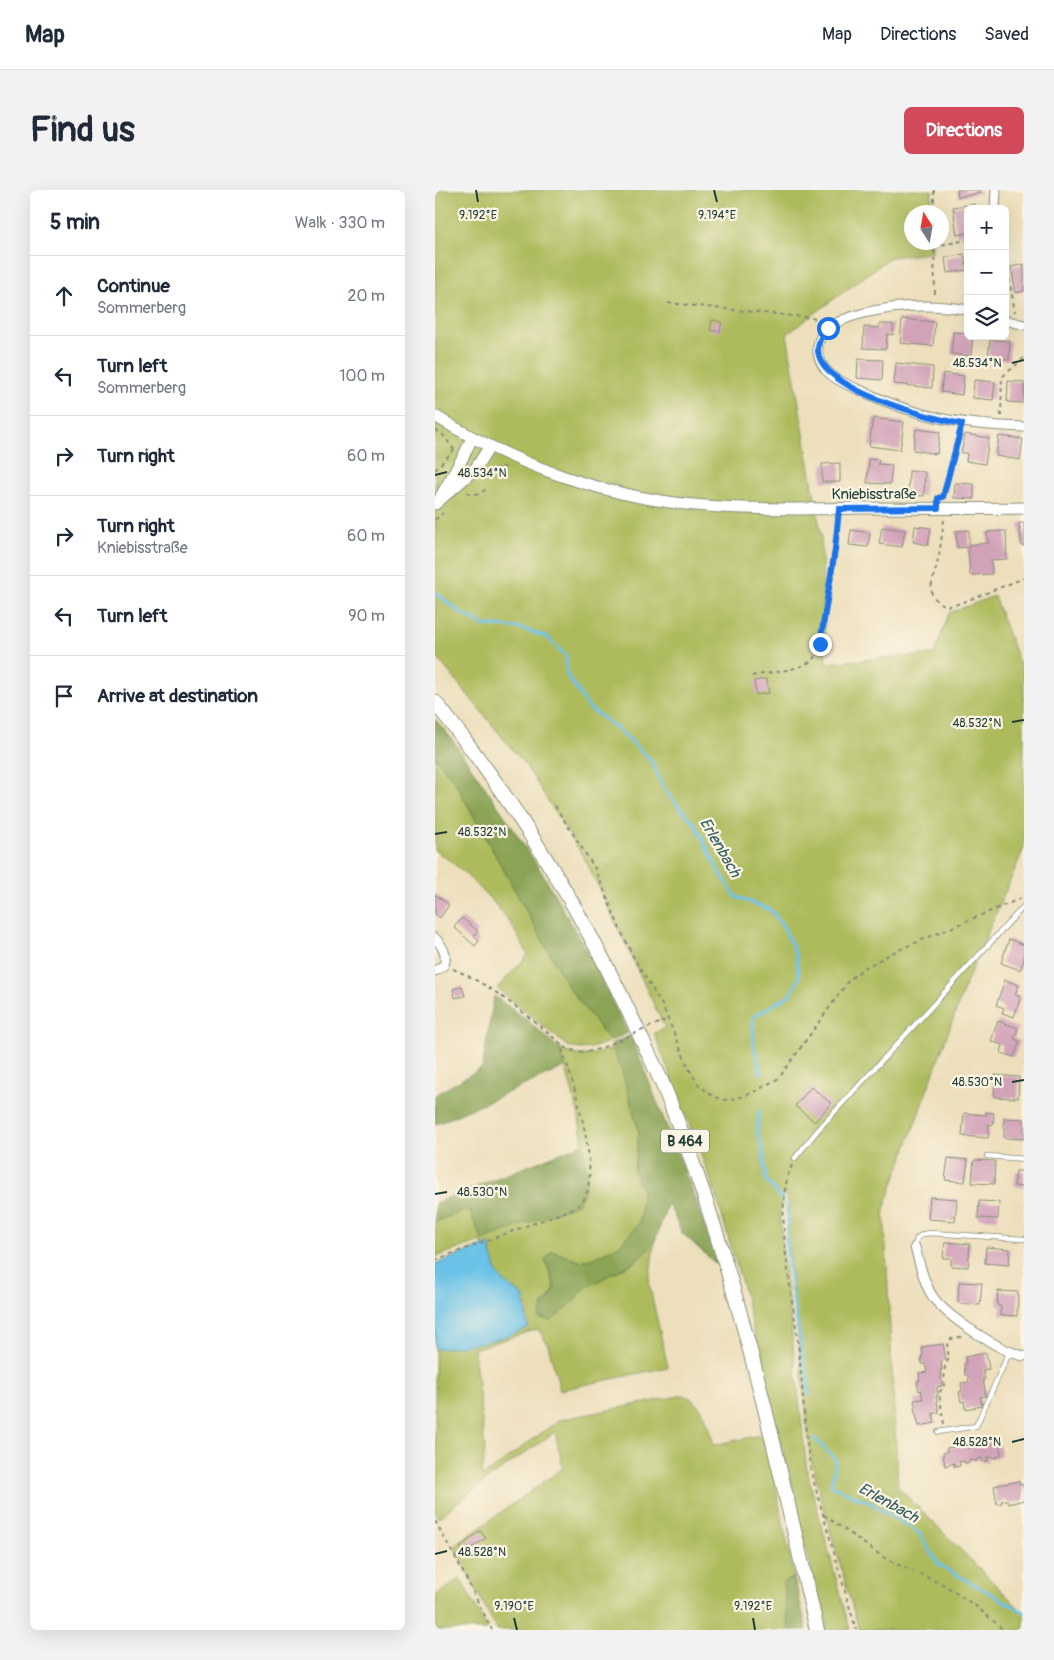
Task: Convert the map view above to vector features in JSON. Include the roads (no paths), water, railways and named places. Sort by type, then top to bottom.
[{"type":"main road","name":"B 464","points":[[435,702],[514,808],[575,908],[627,1006],[670,1102],[717,1233],[750,1348],[817,1630]]},
{"type":"street","points":[[995,205],[996,190]]},
{"type":"street","points":[[964,310],[936,306],[903,307],[869,313],[842,321],[828,328],[819,340],[817,347],[818,355],[827,370],[834,376],[895,406],[925,416],[962,424],[1024,427]]},
{"type":"street","name":"Kniebisstraße","points":[[435,416],[472,438],[550,472],[613,491],[687,504],[754,508],[1024,508]]},
{"type":"street","points":[[437,502],[472,438]]},
{"type":"street","points":[[437,502],[476,468],[490,446]]},
{"type":"street","points":[[435,938],[442,946],[446,956],[444,965],[435,971]]},
{"type":"street","points":[[915,1246],[926,1284],[936,1302],[951,1315],[1009,1353],[1024,1356]]},
{"type":"lane","points":[[795,1158],[817,1130],[1024,906]]},
{"type":"lane","points":[[987,1156],[1024,1158]]},
{"type":"lane","points":[[915,1246],[917,1238],[923,1234],[931,1233],[1024,1239]]},
{"type":"lane","points":[[938,1432],[976,1426],[1009,1353]]},
{"type":"water","points":[[489,1244],[497,1273],[505,1283],[519,1292],[524,1298],[528,1328],[482,1342],[435,1349],[435,1264]]},
{"type":"waterway","name":"Erlenbach","points":[[435,592],[457,610],[482,625],[520,628],[547,637],[566,656],[567,675],[589,708],[619,730],[651,760],[664,790],[695,824],[718,870],[736,897],[771,910],[784,928],[796,955],[799,978],[790,995],[753,1017],[754,1047],[761,1074]]},
{"type":"waterway","name":"Erlenbach","points":[[759,1111],[757,1131],[763,1151],[766,1180],[783,1201]]},
{"type":"waterway","name":"Erlenbach","points":[[786,1205],[788,1216],[786,1244],[790,1282],[810,1395]]},
{"type":"waterway","name":"Erlenbach","points":[[814,1438],[836,1460],[831,1486],[867,1501],[919,1533],[939,1565],[1024,1612]]}]
